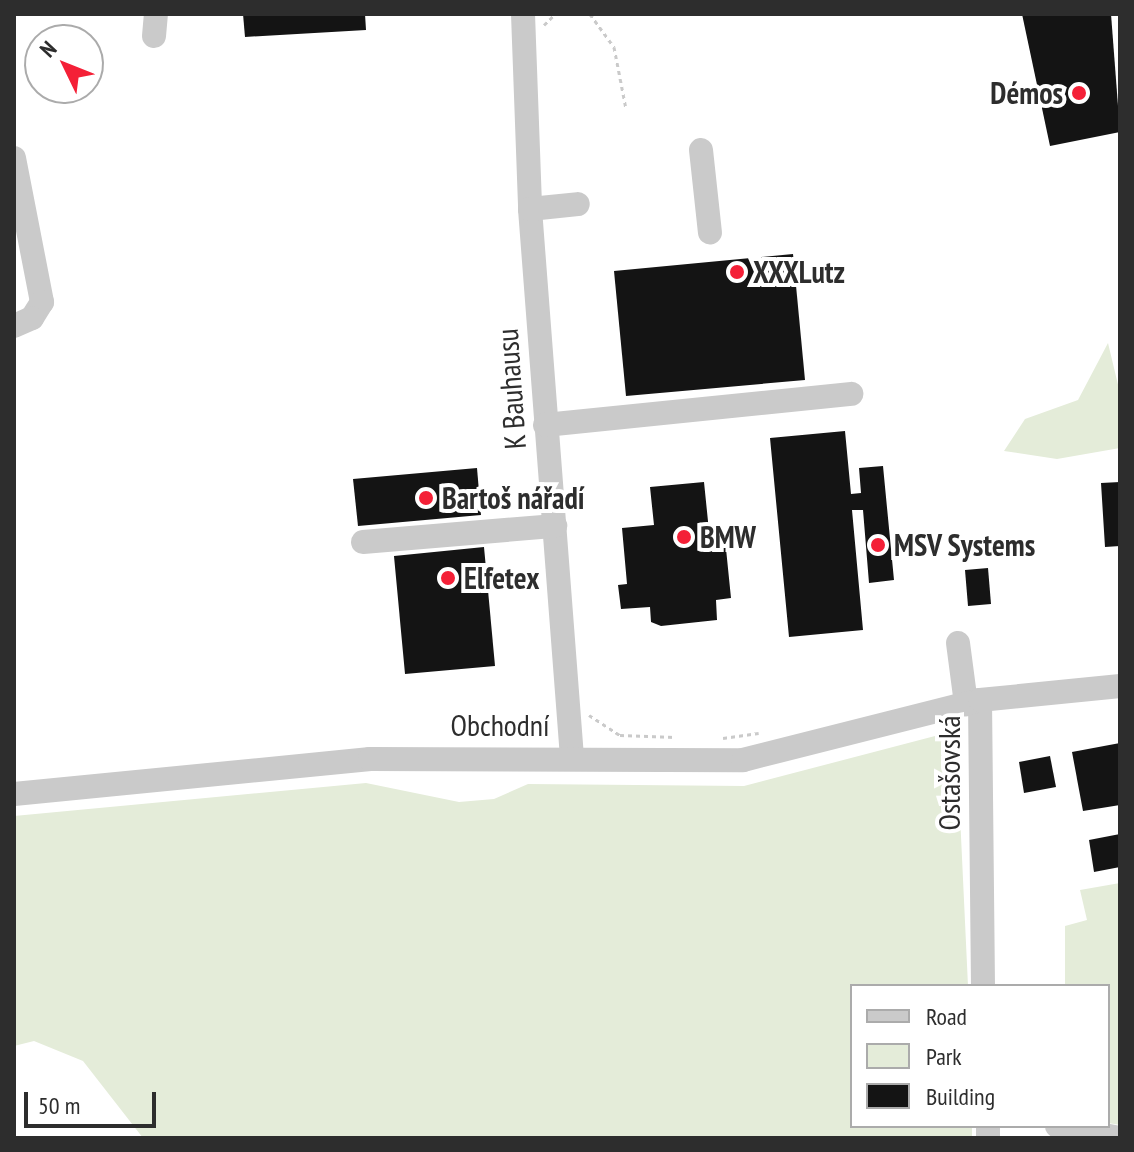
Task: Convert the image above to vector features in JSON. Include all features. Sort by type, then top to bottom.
[{"type":"street","name":"K Bauhausu","points":[[532,22],[530,209],[572,757]]},
{"type":"street","points":[[701,150],[710,233]]},
{"type":"street","points":[[14,158],[42,302],[32,318],[14,326]]},
{"type":"street","points":[[530,209],[578,204]]},
{"type":"street","points":[[545,425],[851,394]]},
{"type":"street","points":[[363,542],[555,526]]},
{"type":"street","points":[[958,643],[973,702]]},
{"type":"street","name":"Ostašovská","points":[[983,984],[973,702],[1120,686]]},
{"type":"street","name":"Obchodní","points":[[14,794],[370,759],[572,757],[743,760],[973,702]]},
{"type":"street","points":[[1068,1128],[1120,1138]]},
{"type":"path","points":[[532,22],[555,14]]},
{"type":"path","points":[[590,14],[614,47],[626,109]]},
{"type":"path","points":[[584,709],[620,735],[683,738]]},
{"type":"path","points":[[715,739],[767,732]]},
{"type":"green space","points":[[1108,343],[1120,393],[1120,448],[1057,459],[1004,451],[1025,419],[1078,400]]},
{"type":"green space","points":[[935,736],[954,751],[958,772],[968,984],[850,984],[850,1128],[972,1128],[972,1138],[143,1138],[83,1061],[34,1041],[14,1046],[14,816],[366,783],[459,802],[494,799],[528,784],[744,786]]},
{"type":"green space","points":[[1120,883],[1120,1125],[1110,1123],[1110,984],[1065,984],[1065,926],[1087,920],[1080,890]]},
{"type":"building","points":[[243,14],[365,14],[366,30],[245,37]]},
{"type":"building","name":"Démos","points":[[1022,14],[1111,14],[1120,132],[1050,146]]},
{"type":"building","points":[[793,254],[805,380],[626,396],[614,271]]},
{"type":"building","points":[[845,431],[851,494],[861,493],[859,468],[883,466],[894,580],[869,583],[863,510],[852,510],[863,630],[789,637],[770,438]]},
{"type":"building","points":[[477,468],[481,515],[358,526],[353,479]]},
{"type":"building","points":[[704,482],[709,531],[724,529],[731,598],[716,600],[717,620],[661,626],[651,622],[650,607],[621,609],[618,585],[627,584],[622,528],[654,525],[650,487]]},
{"type":"building","points":[[1120,482],[1120,546],[1105,547],[1101,483]]},
{"type":"building","points":[[484,547],[495,666],[405,674],[394,556]]},
{"type":"building","points":[[988,568],[991,604],[968,606],[965,570]]},
{"type":"building","points":[[1120,743],[1120,805],[1083,811],[1072,752]]},
{"type":"building","points":[[1050,756],[1056,787],[1024,793],[1019,762]]},
{"type":"building","points":[[1120,834],[1120,867],[1094,872],[1089,840]]},
{"type":"place","name":"Démos","points":[[1079,93]]},
{"type":"place","name":"XXXLutz","points":[[737,272]]},
{"type":"place","name":"Bartoš nářadí","points":[[426,498]]},
{"type":"place","name":"BMW","points":[[684,537]]},
{"type":"place","name":"MSV Systems","points":[[878,545]]},
{"type":"place","name":"Elfetex","points":[[448,578]]}]
